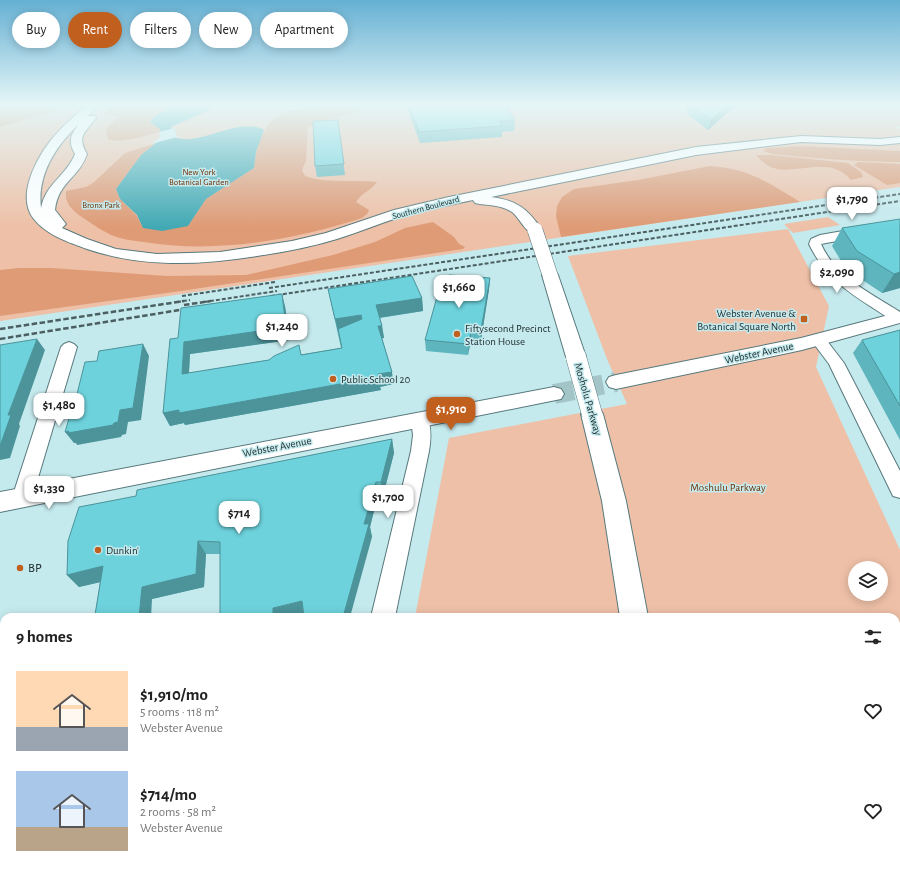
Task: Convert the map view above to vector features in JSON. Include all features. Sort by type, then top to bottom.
[{"type":"main road","name":"Southern Boulevard","points":[[52,146],[44,161],[34,187],[34,207],[39,216],[49,227],[105,250],[145,258],[175,260],[220,258],[274,250],[313,242],[400,213],[459,199],[527,196],[672,154],[740,146]]},
{"type":"main road","name":"Southern Boulevard","points":[[858,146],[900,148]]},
{"type":"main road","name":"Southern Boulevard","points":[[74,238],[49,214],[48,207],[52,191],[78,161],[80,154],[76,148]]},
{"type":"main road","points":[[44,161],[48,164],[59,164],[74,157],[76,148]]},
{"type":"main road","name":"Mosholu Parkway","points":[[527,196],[535,230],[576,357],[592,414],[614,501],[633,613]]},
{"type":"main road","points":[[459,199],[491,200],[506,203],[516,208],[524,215],[535,230]]},
{"type":"main road","name":"Webster Avenue","points":[[616,382],[819,340],[899,318]]},
{"type":"main road","name":"Webster Avenue","points":[[11,500],[554,394]]},
{"type":"street","points":[[899,318],[835,275],[827,266],[816,247],[815,242],[900,225]]},
{"type":"street","points":[[819,340],[836,363],[900,490]]},
{"type":"street","points":[[11,500],[68,347]]},
{"type":"street","points":[[384,613],[420,451],[422,435],[420,420]]},
{"type":"green space","name":"Bronx Park","points":[[0,146],[900,146],[900,187],[0,321]]},
{"type":"green space","points":[[152,146],[141,155],[116,189],[120,199],[137,216],[143,228],[188,226],[206,199],[254,168],[258,146],[307,146],[306,161],[302,170],[305,176],[332,181],[377,182],[356,202],[369,210],[367,214],[362,218],[309,233],[254,243],[199,246],[171,245],[119,238],[111,235],[72,209],[67,201],[66,191],[86,187],[93,183],[125,153]]},
{"type":"green space","points":[[803,146],[900,151],[900,162],[820,158],[772,154],[763,151],[767,148]]},
{"type":"green space","points":[[756,155],[771,155],[848,163],[861,172],[863,177],[851,180],[843,173],[825,167],[786,170],[777,169],[765,164]]},
{"type":"green space","points":[[858,162],[900,164],[900,183],[887,185],[854,165]]},
{"type":"green space","points":[[710,166],[723,167],[747,173],[768,183],[800,202],[561,237],[556,216],[557,206],[562,197],[574,189],[638,180]]},
{"type":"green space","points":[[828,217],[840,225],[793,233],[784,224]]},
{"type":"green space","points":[[433,222],[454,237],[459,244],[465,247],[463,249],[181,291],[0,316],[0,270],[19,268],[51,268],[167,276],[246,275],[333,255],[375,242],[405,228]]},
{"type":"green space","name":"Moshulu Parkway","points":[[788,229],[829,306],[816,367],[900,550],[900,613],[416,613],[449,438],[627,404],[607,359],[568,256]]},
{"type":"water","points":[[153,146],[258,146],[254,168],[206,199],[188,226],[162,231],[143,228],[137,215],[120,199],[116,189],[141,155]]},
{"type":"building","points":[[314,146],[341,146],[344,164],[315,166]]},
{"type":"building","points":[[900,219],[900,272],[894,274],[857,251],[842,228]]},
{"type":"building","points":[[449,275],[490,278],[481,330],[471,329],[469,344],[425,340],[440,286],[446,286]]},
{"type":"building","points":[[412,276],[422,298],[376,305],[382,326],[378,326],[392,372],[378,374],[379,377],[179,413],[179,410],[163,413],[170,339],[178,338],[181,308],[282,294],[286,327],[184,342],[182,374],[269,360],[274,356],[299,345],[301,355],[342,348],[338,329],[362,319],[361,315],[335,319],[328,289]]},
{"type":"building","points":[[900,330],[900,406],[862,340]]},
{"type":"building","points":[[37,339],[8,415],[11,415],[0,446],[0,345]]},
{"type":"building","points":[[143,344],[133,408],[120,410],[118,422],[114,423],[113,425],[68,433],[69,431],[65,432],[70,415],[72,414],[85,362],[97,361],[99,351]]},
{"type":"building","points":[[392,439],[381,482],[376,482],[364,524],[369,524],[344,613],[304,613],[302,601],[273,608],[273,613],[220,613],[220,542],[198,541],[196,574],[142,587],[139,613],[95,613],[103,566],[67,575],[68,541],[79,507],[136,496],[137,490]]},
{"type":"tunnel","points":[[554,394],[616,382]]},
{"type":"railway","points":[[269,288],[900,194]]},
{"type":"railway","points":[[271,296],[900,201]]},
{"type":"railway","points":[[182,296],[275,282]]},
{"type":"railway","points":[[204,302],[277,291]]},
{"type":"railway","points":[[177,302],[190,300]]},
{"type":"railway","points":[[0,329],[184,301]]},
{"type":"railway","points":[[184,305],[211,301]]},
{"type":"railway","points":[[0,339],[192,308]]},
{"type":"place","name":"Webster Avenue & Botanical Square North","points":[[804,319]]},
{"type":"place","name":"Fiftysecond Precinct Station House","points":[[457,334]]},
{"type":"place","name":"Public School 20","points":[[333,379]]},
{"type":"place","name":"Dunkin'","points":[[98,550]]},
{"type":"place","name":"BP","points":[[20,568]]},
{"type":"park label","name":"New York Botanical Garden","points":[[199,178]]}]
